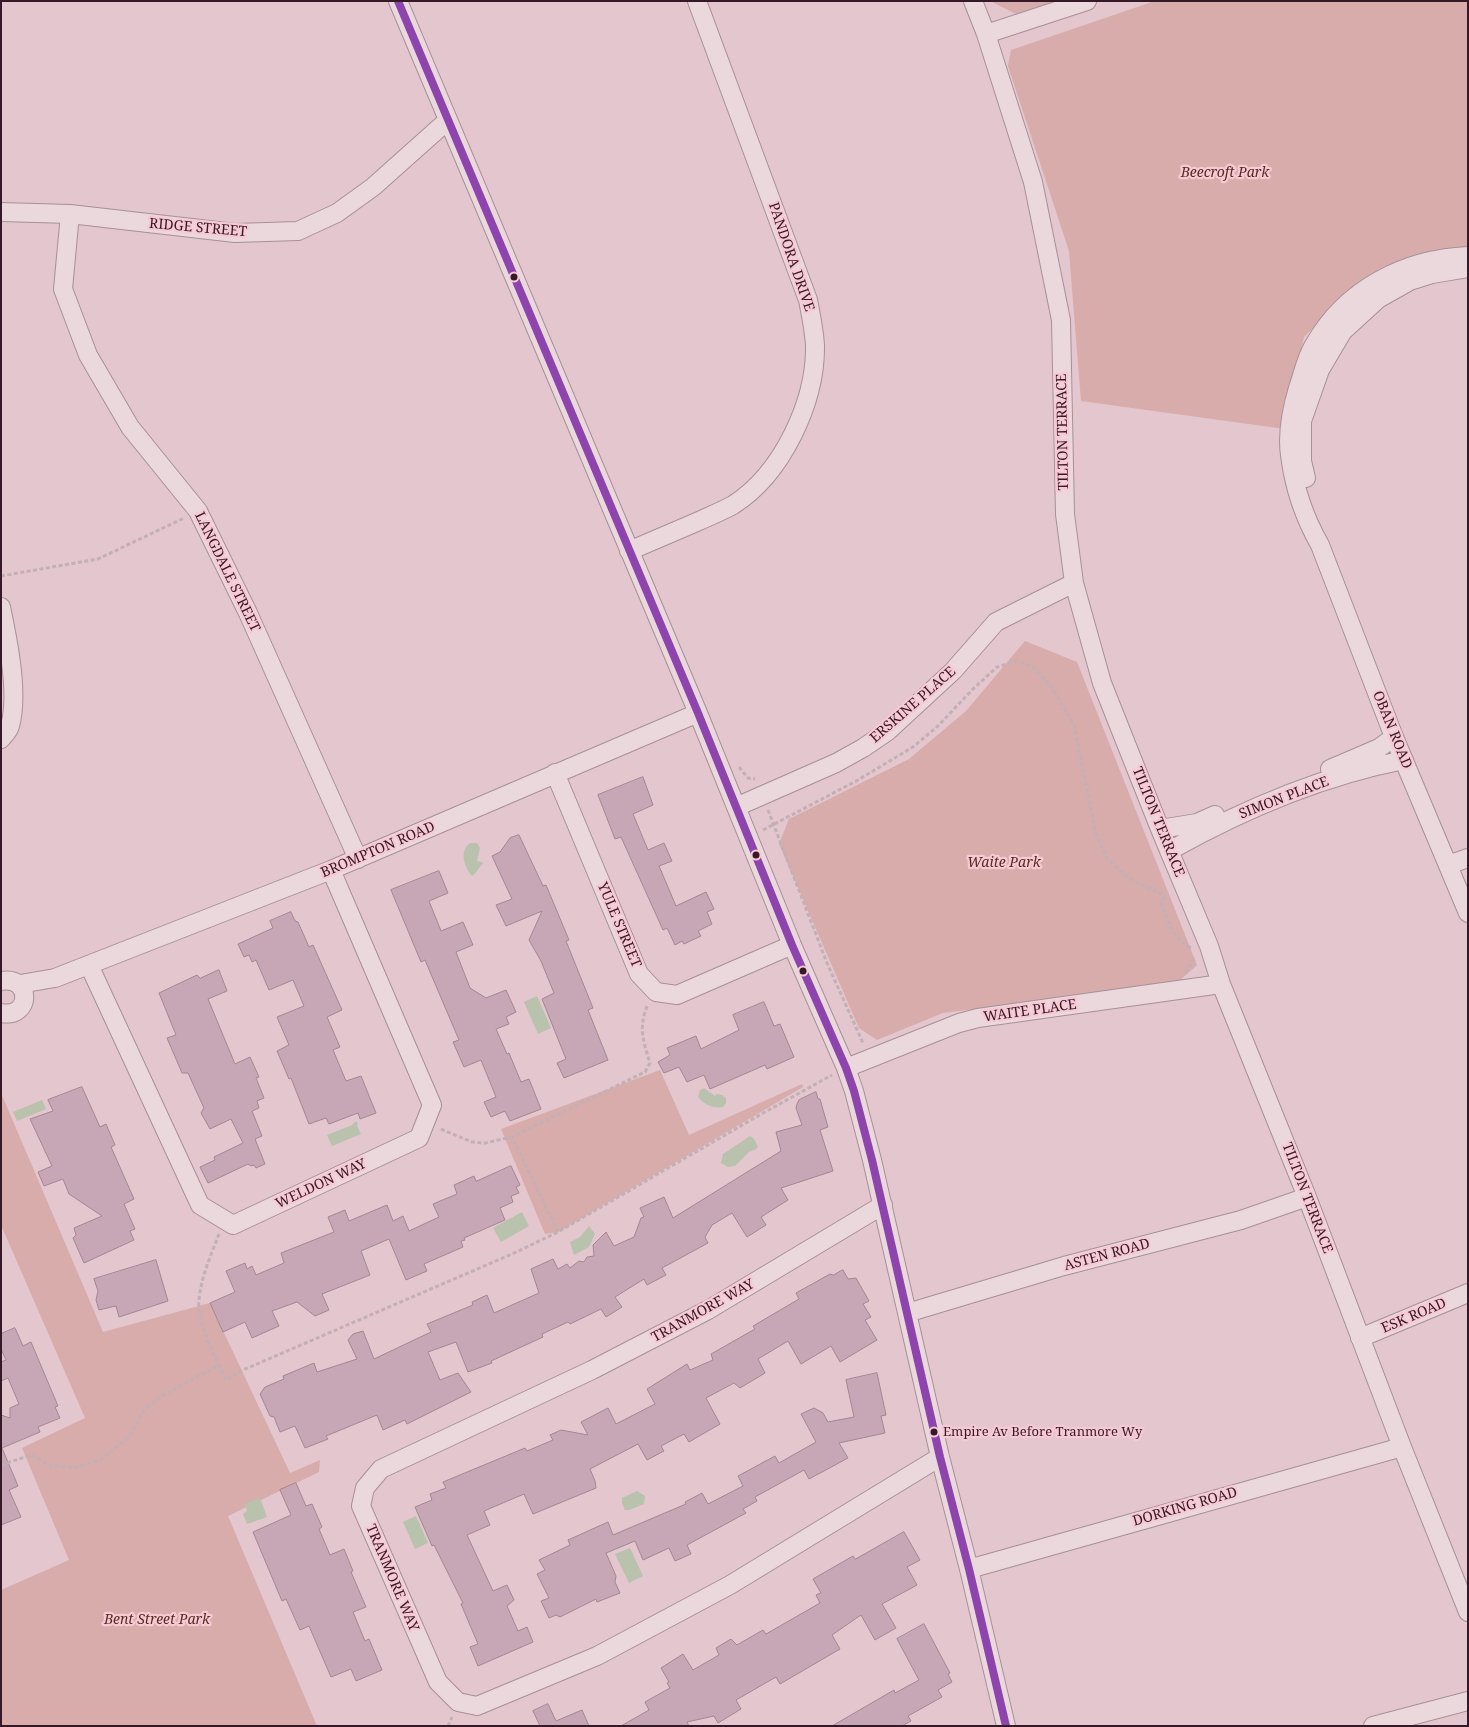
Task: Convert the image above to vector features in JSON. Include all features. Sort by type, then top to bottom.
[{"type":"street","points":[[398,1],[698,713],[792,945],[846,1068],[863,1123],[883,1205],[940,1457],[1006,1726]]},
{"type":"street","name":"PANDORA DRIVE","points":[[629,551],[732,505],[756,486],[778,460],[792,435],[800,418],[814,365],[813,324],[808,300],[697,1]]},
{"type":"street","name":"TILTON TERRACE","points":[[973,1],[986,34],[1032,182],[1061,320],[1065,514],[1074,582],[1102,683],[1209,946],[1221,984],[1307,1197],[1402,1447],[1468,1612]]},
{"type":"street","points":[[986,34],[1087,1]]},
{"type":"street","name":"RIDGE STREET","points":[[1,212],[70,214],[235,234],[298,231],[337,213],[373,187],[447,121]]},
{"type":"street","name":"LANGDALE STREET","points":[[70,214],[63,290],[88,355],[130,427],[198,511],[248,613],[358,859]]},
{"type":"street","name":"OBAN ROAD","points":[[1468,256],[1446,257],[1403,268],[1368,287],[1344,307],[1325,328],[1313,347],[1295,400],[1289,453],[1307,523],[1320,544],[1394,737],[1468,913]]},
{"type":"street","name":"OBAN ROAD","points":[[1320,544],[1318,521],[1302,461],[1302,422],[1320,370],[1343,331],[1378,299],[1410,281],[1432,274],[1468,268]]},
{"type":"street","name":"ERSKINE PLACE","points":[[736,806],[836,763],[863,748],[888,731],[953,671],[996,622],[1074,582]]},
{"type":"street","points":[[1,607],[7,634],[14,701],[10,728],[1,739]]},
{"type":"street","name":"BROMPTON ROAD","points":[[12,982],[55,978],[89,965],[358,859],[698,713]]},
{"type":"street","name":"SIMON PLACE","points":[[1160,829],[1197,823],[1370,752],[1394,737]]},
{"type":"street","name":"SIMON PLACE","points":[[1169,851],[1235,816],[1316,784],[1370,767],[1404,760]]},
{"type":"street","name":"YULE STREET","points":[[555,773],[639,974],[656,992]]},
{"type":"street","points":[[1448,865],[1468,858]]},
{"type":"street","name":"WELDON WAY","points":[[224,1219],[233,1225],[419,1138],[432,1105],[331,870]]},
{"type":"street","points":[[656,992],[677,995],[792,945]]},
{"type":"street","points":[[89,965],[200,1205],[224,1219]]},
{"type":"street","points":[[1,969],[12,982],[23,990],[24,1004]]},
{"type":"street","name":"BROMPTON ROAD","points":[[1,1013],[14,1013],[55,978]]},
{"type":"street","name":"WAITE PLACE","points":[[846,1068],[959,1023],[978,1018],[1221,984]]},
{"type":"street","name":"ASTEN ROAD","points":[[907,1313],[1064,1266],[1241,1220],[1307,1197]]},
{"type":"street","name":"TRANMORE WAY","points":[[883,1205],[708,1310],[592,1370],[381,1469],[365,1488],[361,1506],[438,1682],[458,1702],[477,1706],[597,1656],[730,1585],[940,1457]]},
{"type":"street","name":"ESK ROAD","points":[[1360,1338],[1468,1293]]},
{"type":"street","name":"DORKING ROAD","points":[[969,1569],[1402,1447]]},
{"type":"street","points":[[1373,1726],[1468,1701]]},
{"type":"path","points":[[1,576],[98,559],[198,511]]},
{"type":"path","points":[[773,825],[858,780],[913,747],[938,726],[997,667],[1017,661],[1033,667],[1051,686],[1074,725],[1096,834],[1107,859],[1130,879],[1166,896]]},
{"type":"path","points":[[737,765],[748,778],[758,779],[773,825],[827,963],[870,1058]]},
{"type":"path","points":[[1180,976],[1189,968],[1196,951],[1178,940],[1169,925],[1161,903],[1172,887],[1183,883]]},
{"type":"path","points":[[447,1132],[472,1142],[485,1143],[512,1137],[645,1072],[650,1063],[641,1033],[645,1010],[656,992]]},
{"type":"path","points":[[224,1219],[202,1280],[198,1302],[204,1332],[226,1380],[243,1370],[512,1254],[558,1232],[756,1117],[846,1068]]},
{"type":"path","points":[[512,1137],[558,1232]]},
{"type":"path","points":[[1,1465],[30,1455],[49,1465],[74,1468],[100,1460],[128,1438],[145,1409],[163,1395],[219,1365]]},
{"type":"green space","points":[[990,1],[1063,1],[1018,15]]},
{"type":"green space","name":"Beecroft Park","points":[[1155,1],[1468,1],[1468,255],[1431,256],[1359,282],[1304,337],[1285,429],[1081,401],[1069,251],[1008,66],[1011,50]]},
{"type":"green space","name":"Waite Park","points":[[1025,641],[1077,662],[1197,965],[1176,984],[943,1013],[877,1040],[859,1028],[779,844],[789,819],[909,759],[966,711]]},
{"type":"green space","points":[[660,1070],[689,1135],[802,1084],[803,1087],[558,1232],[545,1234],[501,1129]]},
{"type":"green space","name":"Bent Street Park","points":[[1,1093],[103,1332],[210,1303],[290,1473],[320,1460],[319,1472],[228,1516],[317,1726],[1,1726],[1,1590],[69,1560],[22,1448],[85,1418],[1,1225]]},
{"type":"shaded area","points":[[470,843],[477,843],[480,848],[477,861],[484,863],[472,876],[464,859],[465,850]]},
{"type":"shaded area","points":[[537,996],[551,1028],[538,1034],[524,1002]]},
{"type":"shaded area","points":[[704,1088],[715,1096],[717,1094],[726,1098],[726,1103],[723,1107],[712,1107],[700,1100],[698,1097],[700,1090]]},
{"type":"shaded area","points":[[42,1100],[46,1109],[17,1121],[13,1112]]},
{"type":"shaded area","points":[[356,1121],[361,1134],[332,1146],[327,1135],[352,1125]]},
{"type":"shaded area","points":[[750,1136],[758,1147],[756,1149],[749,1152],[735,1166],[728,1167],[721,1163],[723,1154]]},
{"type":"shaded area","points":[[522,1212],[529,1226],[501,1242],[493,1228]]},
{"type":"shaded area","points":[[589,1226],[595,1234],[589,1247],[574,1255],[570,1242],[580,1237]]},
{"type":"shaded area","points":[[637,1491],[645,1496],[644,1504],[625,1510],[622,1498]]},
{"type":"shaded area","points":[[260,1498],[267,1517],[247,1524],[243,1514],[247,1511],[244,1504]]},
{"type":"shaded area","points":[[416,1516],[428,1543],[415,1549],[403,1522]]},
{"type":"shaded area","points":[[630,1548],[643,1576],[629,1583],[615,1554]]},
{"type":"building","points":[[643,777],[653,805],[633,814],[648,850],[664,843],[672,861],[659,866],[676,906],[706,892],[714,909],[707,912],[712,924],[698,931],[701,936],[684,944],[682,941],[675,945],[667,928],[663,930],[621,837],[615,839],[598,795]]},
{"type":"building","points":[[519,835],[543,886],[546,885],[569,940],[566,941],[593,1008],[588,1010],[608,1060],[564,1078],[557,1063],[566,1059],[542,999],[554,993],[541,961],[529,940],[542,911],[506,926],[496,905],[512,899],[492,856],[500,852],[510,838]]},
{"type":"building","points":[[439,871],[448,893],[429,901],[441,931],[463,922],[473,945],[456,952],[470,988],[486,998],[506,990],[516,1012],[506,1017],[509,1024],[496,1029],[507,1054],[509,1053],[521,1082],[529,1079],[541,1109],[510,1121],[505,1111],[491,1117],[484,1102],[496,1097],[481,1060],[464,1067],[453,1042],[459,1040],[425,960],[421,962],[391,890]]},
{"type":"building","points":[[291,912],[295,921],[298,922],[309,947],[313,945],[342,1010],[327,1017],[340,1047],[333,1050],[346,1081],[361,1076],[376,1113],[360,1119],[358,1113],[329,1124],[326,1118],[309,1124],[291,1078],[289,1079],[277,1051],[289,1045],[277,1017],[304,1006],[293,980],[269,990],[256,960],[252,962],[249,955],[244,957],[238,944],[273,928],[270,921]]},
{"type":"building","points":[[219,970],[227,991],[208,999],[235,1064],[250,1057],[259,1077],[256,1078],[264,1098],[257,1101],[259,1108],[252,1111],[262,1136],[255,1139],[265,1164],[256,1168],[254,1165],[248,1164],[208,1183],[200,1167],[215,1160],[214,1157],[243,1143],[231,1119],[210,1129],[201,1113],[204,1108],[188,1073],[182,1073],[167,1038],[176,1035],[159,993],[197,975],[200,978]]},
{"type":"building","points":[[764,1002],[774,1026],[780,1024],[794,1057],[767,1069],[765,1065],[710,1089],[704,1075],[687,1082],[679,1067],[664,1073],[658,1062],[670,1055],[667,1048],[696,1036],[701,1049],[739,1030],[733,1015]]},
{"type":"building","points":[[82,1087],[100,1127],[106,1124],[115,1145],[111,1147],[134,1199],[124,1204],[135,1229],[130,1231],[134,1240],[84,1263],[73,1238],[76,1235],[74,1228],[102,1216],[69,1194],[63,1179],[44,1186],[38,1172],[52,1166],[30,1119],[53,1111],[48,1100]]},
{"type":"building","points":[[816,1092],[818,1099],[820,1099],[828,1127],[820,1130],[833,1171],[781,1188],[788,1200],[761,1217],[766,1225],[747,1237],[732,1213],[712,1225],[705,1237],[708,1243],[662,1268],[666,1275],[647,1285],[644,1279],[615,1297],[622,1307],[606,1317],[601,1309],[570,1324],[568,1322],[542,1334],[543,1337],[491,1361],[492,1363],[468,1372],[456,1342],[428,1352],[440,1380],[458,1373],[471,1392],[407,1424],[405,1420],[383,1430],[377,1415],[326,1436],[328,1439],[305,1448],[295,1426],[280,1432],[274,1417],[270,1416],[260,1394],[265,1387],[284,1379],[283,1376],[314,1363],[317,1372],[357,1359],[348,1340],[353,1334],[363,1331],[374,1359],[431,1332],[427,1324],[473,1305],[472,1302],[487,1295],[494,1313],[539,1293],[531,1269],[553,1259],[558,1269],[567,1264],[570,1268],[579,1261],[584,1262],[587,1257],[594,1256],[593,1245],[606,1232],[614,1246],[634,1237],[641,1218],[644,1217],[640,1208],[664,1197],[673,1218],[781,1151],[776,1132],[802,1125],[796,1108],[797,1104],[799,1100]]},
{"type":"building","points":[[511,1166],[520,1185],[516,1187],[519,1193],[511,1196],[513,1202],[500,1208],[505,1220],[464,1238],[465,1240],[461,1241],[463,1247],[424,1264],[427,1271],[406,1280],[389,1239],[361,1251],[370,1275],[322,1294],[329,1310],[315,1316],[297,1302],[272,1311],[279,1326],[252,1338],[245,1322],[223,1332],[210,1303],[235,1292],[226,1271],[245,1263],[247,1269],[252,1266],[256,1275],[284,1263],[281,1253],[334,1232],[328,1217],[345,1210],[349,1221],[387,1205],[393,1221],[403,1216],[409,1231],[439,1217],[433,1204],[457,1194],[454,1185],[474,1176],[476,1181]]},
{"type":"building","points":[[156,1260],[168,1301],[119,1317],[116,1306],[99,1310],[96,1300],[98,1291],[94,1279]]},
{"type":"building","points":[[843,1270],[848,1279],[856,1278],[869,1301],[863,1304],[871,1317],[865,1320],[877,1340],[840,1362],[831,1346],[801,1364],[788,1341],[758,1359],[765,1373],[740,1388],[734,1383],[706,1398],[720,1424],[689,1442],[684,1434],[661,1446],[664,1451],[647,1460],[638,1444],[590,1469],[596,1488],[533,1514],[524,1494],[484,1511],[490,1525],[467,1535],[493,1591],[507,1585],[514,1600],[507,1606],[518,1631],[527,1627],[533,1642],[478,1666],[470,1647],[478,1644],[461,1604],[463,1603],[434,1545],[432,1546],[415,1507],[432,1500],[430,1494],[446,1488],[443,1482],[525,1448],[527,1451],[553,1440],[550,1435],[561,1430],[588,1435],[581,1422],[608,1408],[616,1424],[655,1404],[647,1389],[687,1364],[690,1370],[713,1360],[711,1354],[755,1329],[753,1326],[799,1299],[796,1293],[830,1274],[833,1275]]},
{"type":"building","points":[[15,1328],[23,1346],[31,1342],[58,1406],[55,1407],[60,1418],[38,1427],[40,1432],[2,1448],[18,1486],[9,1490],[21,1517],[1,1525],[1,1415],[10,1418],[10,1408],[19,1404],[8,1378],[1,1381],[1,1362],[6,1360],[1,1349],[1,1334]]},
{"type":"building","points":[[877,1373],[886,1415],[881,1416],[885,1433],[839,1443],[848,1458],[809,1479],[804,1470],[755,1497],[757,1501],[743,1509],[746,1513],[687,1545],[691,1554],[675,1561],[669,1548],[643,1560],[635,1541],[606,1553],[616,1576],[615,1582],[620,1593],[597,1602],[596,1599],[560,1617],[556,1615],[549,1618],[541,1601],[549,1598],[537,1574],[545,1570],[539,1560],[570,1545],[568,1540],[608,1522],[613,1535],[686,1504],[685,1502],[702,1493],[708,1504],[743,1486],[738,1476],[775,1456],[779,1463],[816,1442],[801,1414],[814,1408],[823,1413],[828,1422],[854,1417],[846,1380]]},
{"type":"building","points":[[296,1483],[306,1506],[312,1504],[322,1527],[319,1529],[330,1555],[344,1549],[353,1571],[351,1572],[366,1607],[353,1612],[365,1641],[369,1639],[382,1670],[356,1681],[351,1669],[331,1677],[309,1626],[300,1630],[286,1599],[282,1601],[253,1532],[291,1515],[280,1490]]},
{"type":"building","points":[[904,1532],[920,1560],[907,1567],[917,1585],[882,1604],[896,1628],[875,1640],[861,1615],[832,1635],[840,1649],[780,1684],[776,1677],[736,1700],[741,1709],[718,1723],[714,1716],[687,1722],[689,1726],[621,1726],[649,1710],[645,1702],[670,1688],[667,1683],[669,1682],[661,1668],[683,1654],[693,1670],[719,1655],[716,1648],[731,1639],[737,1645],[763,1630],[766,1634],[820,1603],[816,1595],[821,1593],[813,1579],[853,1556],[855,1559]]},
{"type":"building","points":[[924,1624],[950,1673],[948,1674],[952,1682],[938,1690],[942,1697],[908,1716],[911,1721],[902,1726],[832,1726],[894,1690],[895,1693],[919,1680],[897,1639]]},
{"type":"building","points":[[548,1704],[556,1721],[582,1710],[589,1726],[540,1726],[533,1711]]},
{"type":"transit line","points":[[398,1],[698,713],[792,945],[846,1068],[872,1160],[940,1457],[1006,1726]]},
{"type":"place","name":"Empire Av Before Tranmore Wy","points":[[934,1432]]}]
